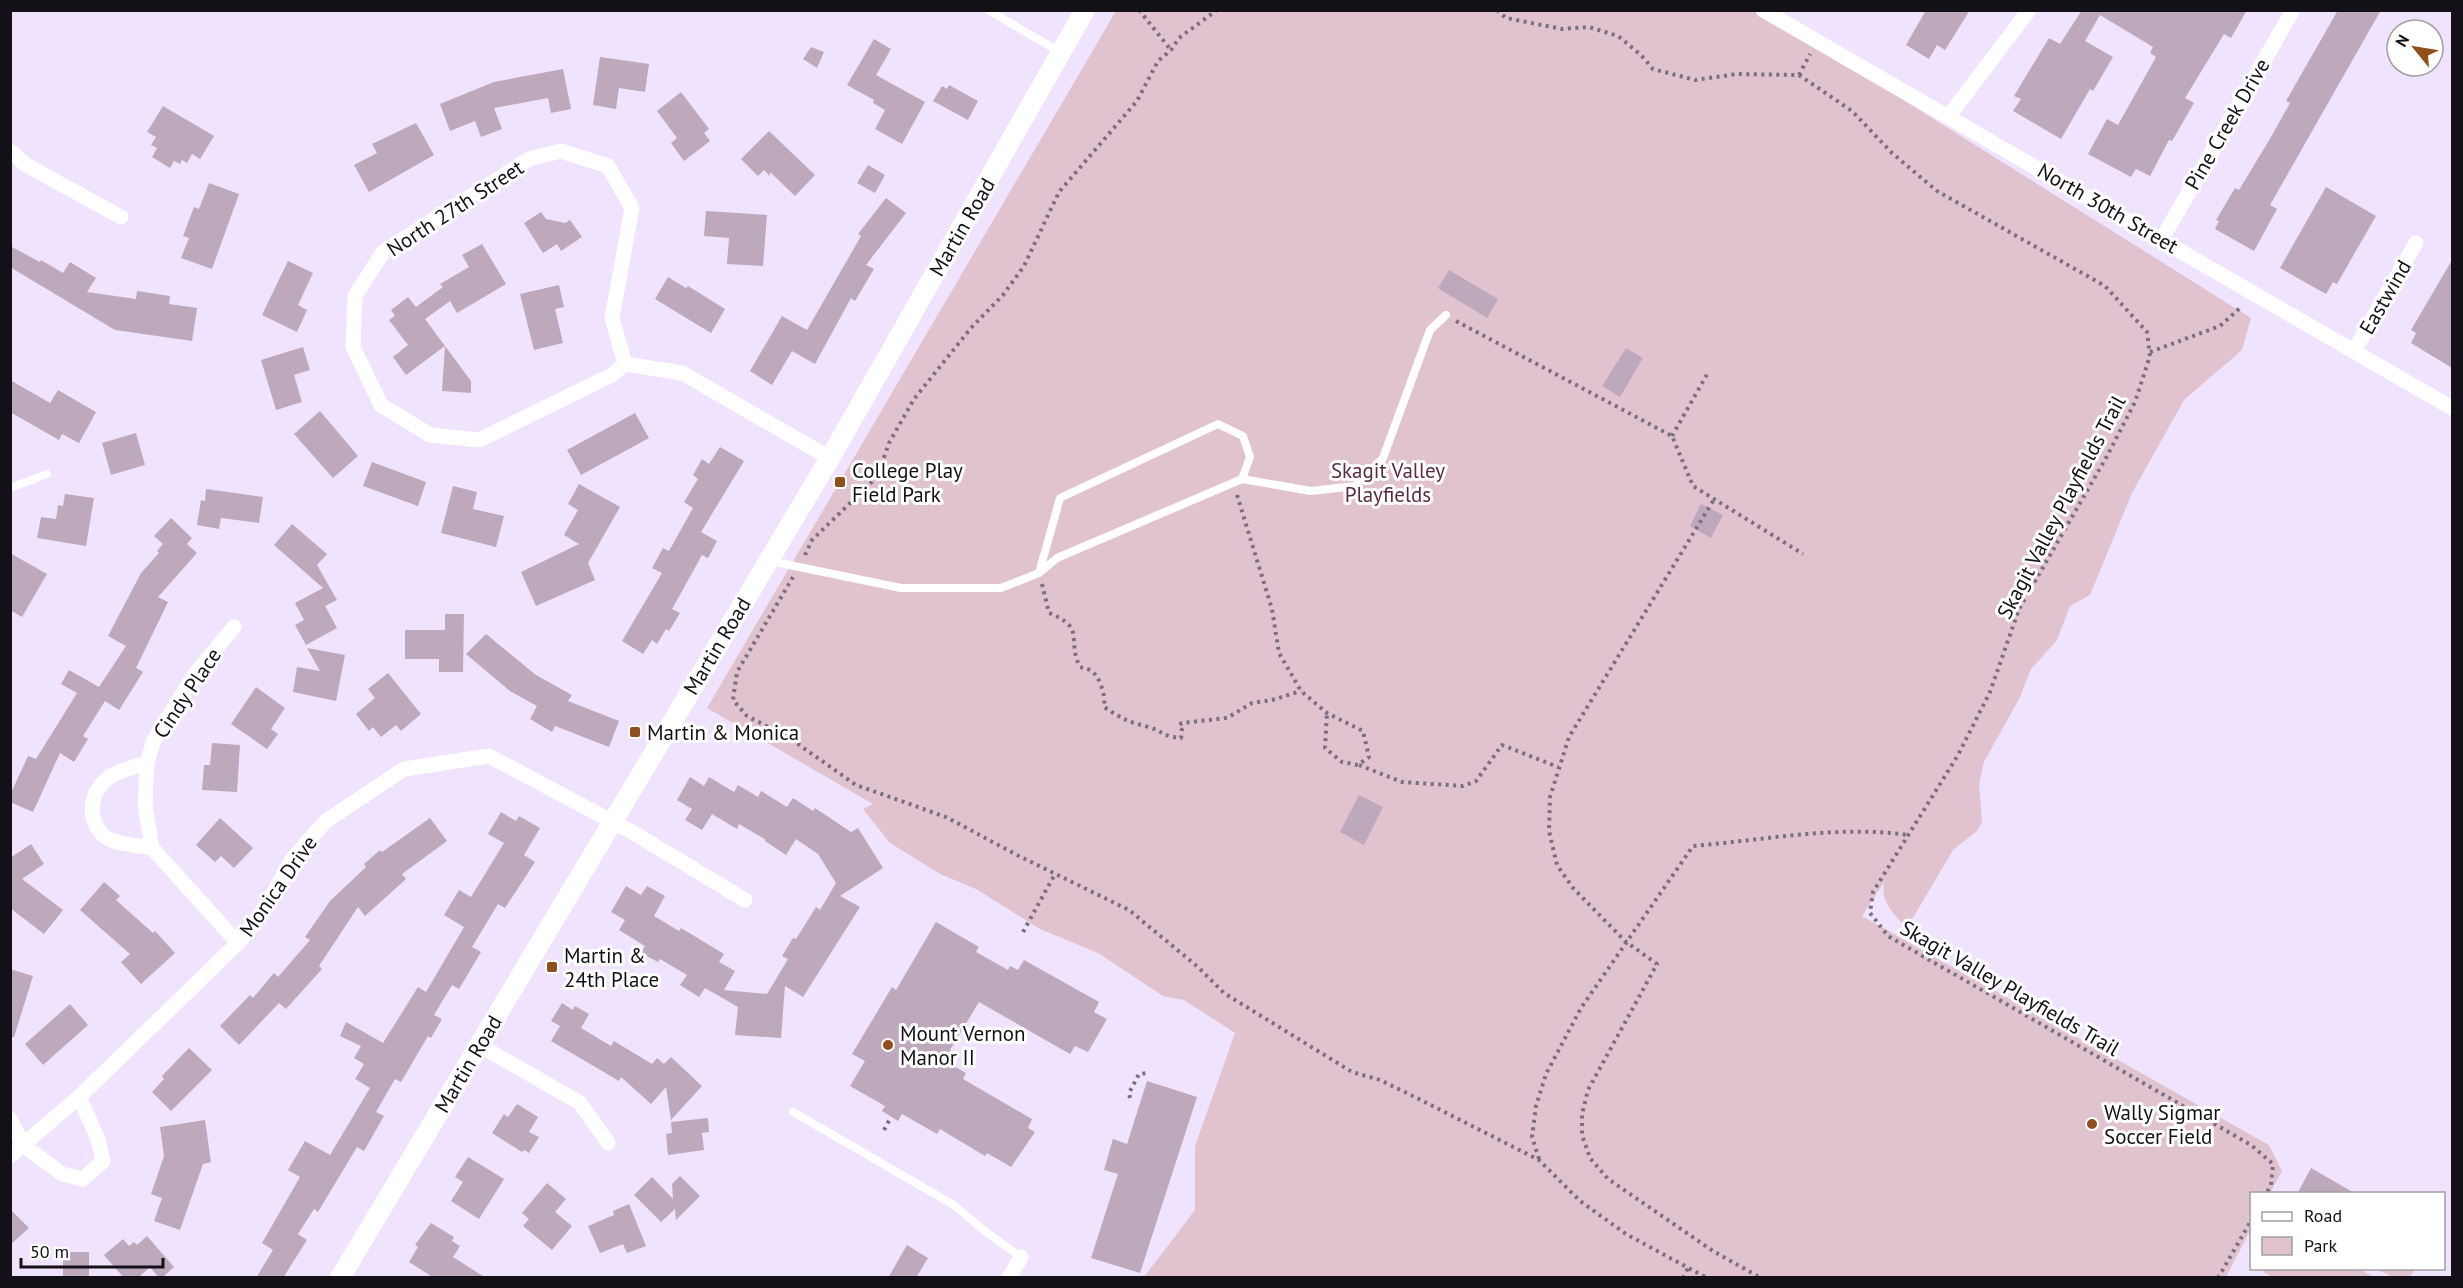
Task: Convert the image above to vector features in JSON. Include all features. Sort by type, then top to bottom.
[{"type":"street","name":"Martin Road","points":[[340,1278],[830,458],[1085,10]]},
{"type":"street","name":"North 30th Street","points":[[1763,10],[2452,408]]},
{"type":"street","points":[[1949,116],[2029,10]]},
{"type":"street","name":"Pine Creek Drive","points":[[2162,239],[2293,10]]},
{"type":"street","points":[[10,151],[27,165],[121,217]]},
{"type":"street","name":"North 27th Street","points":[[561,151],[609,166],[632,208],[612,318],[625,364],[612,375],[479,440],[430,435],[381,405],[353,347],[355,296],[383,252],[529,159],[561,151]]},
{"type":"street","name":"Eastwind","points":[[2354,351],[2416,243]]},
{"type":"street","points":[[625,364],[682,373],[830,458]]},
{"type":"street","name":"Cindy Place","points":[[147,763],[108,778],[94,794],[91,815],[104,836],[122,843],[152,848],[145,805],[147,763],[154,740],[194,675],[234,627]]},
{"type":"street","name":"Monica Drive","points":[[10,1156],[80,1097],[238,944],[263,912],[293,858],[326,821],[404,770],[489,756],[612,821],[745,900]]},
{"type":"street","points":[[152,848],[238,944]]},
{"type":"street","points":[[480,1045],[579,1104],[608,1143]]},
{"type":"street","points":[[10,1119],[23,1145],[62,1174],[83,1179],[103,1161],[98,1138],[80,1097]]},
{"type":"street","points":[[1009,1278],[1021,1257]]},
{"type":"lane","points":[[988,10],[1061,53]]},
{"type":"lane","points":[[768,561],[901,588],[1001,588],[1039,573],[1057,558],[1242,479],[1311,491],[1355,486],[1383,458],[1430,330],[1446,315]]},
{"type":"lane","points":[[1039,573],[1060,498],[1218,424],[1243,436],[1250,457],[1242,479]]},
{"type":"lane","points":[[10,488],[47,474]]},
{"type":"lane","points":[[793,1112],[954,1205],[987,1233],[1021,1257]]},
{"type":"path","points":[[1139,10],[1171,50]]},
{"type":"path","points":[[1217,10],[1179,38],[1171,50],[1158,61],[1137,101],[1059,192],[1024,266],[1003,296],[971,328],[914,399],[889,443],[877,477],[812,540],[799,568],[737,672],[733,699],[747,716],[788,738],[856,785],[946,817],[1129,910],[1198,967],[1224,993],[1352,1072],[1380,1080],[1415,1096],[1539,1160],[1580,1201],[1626,1234],[1707,1278]]},
{"type":"path","points":[[1497,10],[1506,18],[1562,29],[1589,27],[1618,36],[1641,55],[1653,69],[1685,78],[1695,80],[1737,74],[1799,75],[1852,111],[1892,153],[1937,191],[2105,286],[2147,332],[2150,352],[2220,326],[2241,307]]},
{"type":"path","points":[[1799,75],[1817,41]]},
{"type":"path","points":[[1446,315],[1672,436],[1693,486],[1713,501],[1803,554]]},
{"type":"path","name":"Skagit Valley Playfields Trail","points":[[2150,352],[2134,402],[2106,458],[2019,609],[1985,702],[1958,755],[1873,892],[1870,913],[1888,936],[2251,1145],[2273,1164],[2271,1185],[2267,1192]]},
{"type":"path","points":[[1672,436],[1709,371]]},
{"type":"path","points":[[1233,483],[1270,599],[1279,653],[1301,690],[1327,713],[1363,731],[1369,757],[1358,765]]},
{"type":"path","points":[[1713,501],[1569,737],[1550,797],[1549,831],[1557,865],[1573,888],[1625,941],[1657,964],[1588,1090],[1582,1114],[1582,1135],[1590,1158],[1608,1179],[1713,1251],[1761,1278]]},
{"type":"path","points":[[1039,573],[1049,613],[1065,619],[1070,625],[1074,632],[1075,657],[1080,667],[1091,670],[1106,698],[1104,706],[1123,720],[1140,727],[1150,727],[1164,736],[1181,738],[1182,730],[1179,726],[1210,718],[1227,718],[1252,703],[1291,695],[1301,690]]},
{"type":"path","points":[[1327,713],[1325,748],[1342,762],[1358,765],[1402,782],[1463,786],[1476,781],[1502,745],[1558,767]]},
{"type":"path","points":[[1539,1160],[1532,1137],[1536,1106],[1546,1074],[1581,1008],[1625,941],[1693,846],[1816,833],[1882,832],[1908,835]]},
{"type":"path","points":[[1023,932],[1055,874]]},
{"type":"path","points":[[1130,1098],[1129,1093],[1139,1074],[1148,1073]]},
{"type":"path","points":[[884,1130],[891,1117]]},
{"type":"path","points":[[2218,1278],[2250,1222]]},
{"type":"path","points":[[1683,1278],[1688,1268]]},
{"type":"green space","name":"Skagit Valley Playfields","points":[[1116,11],[1762,11],[1838,62],[1905,101],[2251,318],[2242,350],[2184,400],[2132,493],[2090,595],[2070,606],[2057,640],[2031,669],[2020,697],[1984,762],[1979,784],[1982,822],[1977,831],[1953,850],[1907,928],[1893,913],[1886,901],[1883,888],[1885,881],[1862,916],[2269,1145],[2282,1171],[2271,1192],[2250,1192],[2250,1231],[2226,1277],[1144,1277],[1195,1210],[1195,1146],[1235,1033],[1184,1000],[1163,996],[1098,953],[1040,929],[976,889],[940,874],[890,843],[863,809],[873,804],[707,708]]},
{"type":"green space","points":[[2264,1270],[2361,1270],[2374,1277],[2273,1277],[2263,1272]]},
{"type":"green space","points":[[2378,1270],[2414,1270],[2410,1277],[2393,1277]]},
{"type":"building","points":[[1926,10],[1970,10],[1945,50],[1937,45],[1929,59],[1906,45]]},
{"type":"building","points":[[2082,10],[2247,10],[2231,38],[2224,34],[2185,98],[2194,103],[2172,141],[2169,140],[2150,176],[2136,169],[2131,177],[2088,154],[2107,119],[2118,125],[2156,57],[2150,53],[2153,47],[2100,15],[2085,41],[2113,57],[2093,91],[2090,89],[2061,139],[2013,111],[2021,99],[2014,96],[2049,38],[2060,44]]},
{"type":"building","points":[[2338,10],[2381,10],[2270,205],[2277,209],[2254,251],[2215,229],[2219,221],[2216,220],[2235,188],[2239,190],[2271,137],[2290,103],[2286,101]]},
{"type":"building","points":[[874,39],[891,49],[876,75],[925,102],[902,144],[875,129],[885,110],[873,103],[874,100],[847,85]]},
{"type":"building","points":[[811,47],[824,52],[817,68],[803,59]]},
{"type":"building","points":[[600,57],[649,64],[645,92],[619,88],[616,109],[593,105]]},
{"type":"building","points":[[563,69],[571,109],[551,113],[548,98],[494,108],[502,129],[481,137],[475,121],[450,131],[440,104],[494,82]]},
{"type":"building","points":[[949,85],[978,101],[968,120],[933,101],[942,86],[947,89]]},
{"type":"building","points":[[681,92],[709,129],[704,133],[710,141],[684,161],[671,143],[677,138],[657,111]]},
{"type":"building","points":[[163,106],[214,136],[200,159],[192,154],[187,163],[182,160],[180,164],[174,161],[170,168],[152,157],[157,148],[151,145],[156,137],[147,132]]},
{"type":"building","points":[[416,123],[434,155],[369,192],[354,165],[377,153],[372,144]]},
{"type":"building","points":[[769,131],[815,175],[795,196],[770,172],[770,176],[764,170],[758,176],[741,159]]},
{"type":"building","points":[[868,165],[885,175],[875,193],[857,183]]},
{"type":"building","points":[[209,183],[239,194],[212,269],[181,258],[189,238],[183,236],[194,207],[199,209]]},
{"type":"building","points":[[2326,187],[2376,216],[2337,284],[2333,282],[2326,294],[2280,268]]},
{"type":"building","points":[[886,198],[906,213],[866,265],[874,269],[855,301],[851,298],[815,364],[792,351],[772,385],[750,371],[782,316],[807,330],[861,236],[858,234]]},
{"type":"building","points":[[706,211],[767,215],[763,266],[727,264],[729,238],[704,236]]},
{"type":"building","points":[[541,212],[546,219],[565,223],[570,220],[582,237],[561,251],[557,244],[543,253],[524,223]]},
{"type":"building","points":[[482,244],[506,284],[457,313],[450,301],[425,319],[445,346],[406,375],[393,357],[408,345],[389,320],[395,316],[391,310],[408,297],[416,307],[443,287],[440,284],[469,267],[462,255]]},
{"type":"building","points":[[10,246],[63,273],[70,262],[96,278],[87,292],[136,299],[137,291],[170,296],[169,304],[197,308],[192,341],[115,330],[10,267]]},
{"type":"building","points":[[2452,260],[2452,368],[2411,343],[2416,333],[2411,330]]},
{"type":"building","points":[[288,261],[313,273],[298,305],[307,310],[297,332],[262,315]]},
{"type":"building","points":[[1449,270],[1498,299],[1487,318],[1438,288]]},
{"type":"building","points":[[668,277],[686,288],[688,286],[725,309],[711,333],[655,299]]},
{"type":"building","points":[[559,285],[564,307],[555,309],[563,343],[534,350],[520,294]]},
{"type":"building","points":[[445,346],[471,381],[471,393],[442,391]]},
{"type":"building","points":[[303,347],[310,370],[294,375],[302,402],[276,410],[261,360]]},
{"type":"building","points":[[1626,348],[1643,358],[1620,397],[1602,386]]},
{"type":"building","points":[[10,380],[50,403],[58,390],[96,412],[79,443],[62,434],[59,440],[10,412]]},
{"type":"building","points":[[320,411],[358,456],[333,478],[294,434]]},
{"type":"building","points":[[635,413],[649,438],[581,475],[567,450]]},
{"type":"building","points":[[136,433],[145,465],[111,475],[102,443]]},
{"type":"building","points":[[720,447],[744,461],[701,532],[717,541],[708,558],[702,555],[672,609],[680,613],[669,631],[666,629],[657,644],[652,640],[643,654],[622,641],[662,573],[652,568],[663,548],[669,551],[693,508],[684,502],[698,479],[693,475],[702,459],[709,464]]},
{"type":"building","points":[[372,462],[426,482],[418,506],[363,486]]},
{"type":"building","points":[[579,484],[620,507],[588,563],[595,580],[536,606],[521,572],[579,544],[564,535],[578,510],[568,504]]},
{"type":"building","points":[[453,486],[477,492],[473,509],[504,516],[496,547],[441,533]]},
{"type":"building","points":[[206,489],[263,497],[259,523],[221,518],[219,529],[197,525],[201,500],[205,501]]},
{"type":"building","points":[[65,494],[94,498],[86,546],[37,538],[41,517],[56,519],[58,505],[63,506]]},
{"type":"building","points":[[1701,504],[1723,515],[1711,538],[1690,526]]},
{"type":"building","points":[[171,518],[192,538],[187,544],[197,553],[158,597],[168,602],[136,668],[143,672],[119,710],[105,701],[83,736],[88,739],[74,762],[60,753],[33,812],[10,802],[10,795],[28,756],[36,759],[77,693],[61,684],[69,670],[99,687],[126,646],[108,636],[141,573],[159,553],[157,551],[163,544],[154,536]]},
{"type":"building","points":[[292,524],[327,554],[317,565],[337,600],[325,606],[337,628],[306,645],[295,625],[304,620],[295,603],[323,588],[274,545]]},
{"type":"building","points":[[10,553],[47,574],[22,617],[10,610]]},
{"type":"building","points":[[445,614],[464,614],[463,672],[439,672],[439,659],[405,659],[405,630],[445,630]]},
{"type":"building","points":[[486,634],[536,675],[572,695],[568,701],[619,721],[609,747],[555,726],[552,732],[530,719],[537,706],[510,691],[466,654]]},
{"type":"building","points":[[307,648],[345,655],[336,701],[293,692],[297,667],[320,671]]},
{"type":"building","points":[[388,673],[421,714],[401,731],[396,725],[381,737],[373,727],[369,731],[356,714],[375,698],[368,689]]},
{"type":"building","points":[[256,687],[285,708],[271,729],[278,734],[267,749],[231,724]]},
{"type":"building","points":[[212,743],[240,745],[237,792],[202,790],[204,765],[210,765]]},
{"type":"building","points":[[690,777],[704,786],[709,777],[734,792],[738,785],[758,797],[761,791],[787,807],[793,798],[813,811],[815,808],[851,832],[858,828],[883,868],[840,896],[860,907],[803,997],[785,986],[781,1038],[735,1035],[738,1007],[705,988],[699,997],[680,985],[687,975],[660,959],[658,962],[641,953],[645,946],[619,930],[625,920],[611,912],[626,886],[641,895],[647,886],[665,896],[654,916],[679,931],[681,928],[724,954],[719,962],[735,971],[724,990],[767,994],[788,959],[782,956],[793,938],[796,939],[816,907],[820,910],[836,883],[818,854],[796,839],[786,855],[739,824],[737,829],[712,814],[702,830],[685,820],[692,809],[677,800]]},
{"type":"building","points":[[1359,795],[1383,807],[1364,845],[1340,832]]},
{"type":"building","points":[[501,812],[516,821],[519,816],[540,828],[524,855],[535,862],[505,908],[498,904],[472,947],[481,952],[459,989],[452,985],[434,1015],[442,1019],[431,1038],[428,1036],[401,1082],[395,1079],[376,1112],[384,1116],[364,1151],[357,1147],[318,1212],[314,1209],[298,1234],[307,1240],[283,1278],[256,1278],[273,1250],[262,1243],[300,1177],[288,1170],[305,1141],[330,1155],[370,1088],[355,1079],[364,1064],[354,1058],[361,1046],[340,1036],[346,1022],[383,1043],[418,987],[426,992],[464,927],[444,915],[459,890],[471,897],[504,843],[488,834]]},
{"type":"building","points":[[220,818],[253,848],[234,868],[221,856],[215,862],[196,845]]},
{"type":"building","points":[[430,818],[447,841],[402,874],[406,879],[365,916],[358,907],[319,966],[322,969],[286,1009],[279,1003],[239,1045],[220,1026],[250,995],[253,998],[274,973],[278,977],[310,940],[305,937],[330,901],[366,867],[364,864],[380,850],[382,852]]},
{"type":"building","points":[[31,844],[44,864],[22,879],[63,910],[44,934],[10,908],[10,858]]},
{"type":"building","points":[[104,882],[120,896],[116,900],[153,933],[155,931],[175,953],[141,984],[121,962],[130,954],[80,910]]},
{"type":"building","name":"Mount Vernon Manor II","points":[[936,922],[979,947],[976,952],[1008,970],[1010,966],[1018,970],[1024,960],[1099,1002],[1094,1012],[1107,1019],[1088,1052],[1075,1046],[1070,1054],[979,1002],[950,1050],[958,1054],[952,1065],[966,1073],[963,1079],[1032,1119],[1028,1128],[1035,1132],[1011,1167],[987,1153],[985,1156],[940,1129],[937,1134],[902,1114],[898,1121],[882,1111],[885,1106],[850,1086],[865,1061],[852,1054],[892,987],[896,990]]},
{"type":"building","points":[[10,969],[33,976],[14,1037],[10,1037]]},
{"type":"building","points":[[562,1003],[573,1010],[575,1006],[589,1014],[581,1028],[611,1046],[614,1041],[652,1064],[657,1058],[664,1064],[671,1057],[702,1086],[671,1120],[666,1087],[651,1104],[621,1077],[619,1081],[551,1041],[560,1026],[551,1021]]},
{"type":"building","points":[[70,1004],[88,1025],[43,1065],[25,1044]]},
{"type":"building","points":[[189,1048],[212,1070],[171,1111],[152,1092],[164,1079],[162,1076]]},
{"type":"building","points":[[1147,1081],[1197,1097],[1140,1273],[1091,1258],[1118,1174],[1104,1170],[1113,1139],[1127,1144]]},
{"type":"building","points":[[517,1104],[538,1117],[529,1132],[539,1137],[529,1153],[524,1150],[522,1152],[492,1133],[504,1114],[508,1117]]},
{"type":"building","points":[[708,1118],[709,1132],[702,1133],[704,1150],[668,1155],[666,1134],[672,1133],[671,1122]]},
{"type":"building","points":[[205,1120],[211,1162],[203,1164],[180,1230],[154,1221],[162,1198],[151,1194],[164,1156],[160,1127]]},
{"type":"building","points":[[468,1157],[504,1179],[479,1219],[451,1201],[463,1182],[455,1177]]},
{"type":"building","points":[[2311,1168],[2353,1192],[2298,1192]]},
{"type":"building","points":[[680,1176],[700,1196],[676,1220],[675,1209],[661,1222],[634,1195],[652,1177],[673,1199],[672,1184]]},
{"type":"building","points":[[547,1183],[566,1199],[555,1212],[572,1226],[552,1250],[523,1226],[529,1219],[522,1213]]},
{"type":"building","points":[[629,1204],[646,1246],[627,1253],[623,1244],[600,1253],[588,1226],[614,1215],[613,1211]]},
{"type":"building","points":[[10,1209],[29,1228],[10,1245]]},
{"type":"building","points":[[431,1223],[454,1237],[452,1241],[460,1246],[453,1257],[486,1278],[434,1278],[409,1262],[418,1247],[415,1245]]},
{"type":"building","points":[[147,1236],[174,1267],[162,1278],[159,1278],[150,1267],[138,1278],[124,1278],[104,1255],[123,1239],[129,1246],[134,1242],[137,1245]]},
{"type":"building","points":[[907,1245],[928,1258],[916,1278],[888,1278]]},
{"type":"building","points":[[63,1252],[89,1252],[89,1278],[63,1278]]},
{"type":"place","name":"College Play Field Park","points":[[840,482]]},
{"type":"place","name":"Martin & Monica","points":[[635,732]]},
{"type":"place","name":"Martin & 24th Place","points":[[552,967]]},
{"type":"place","name":"Mount Vernon Manor II","points":[[888,1045]]},
{"type":"place","name":"Wally Sigmar Soccer Field","points":[[2092,1124]]}]
